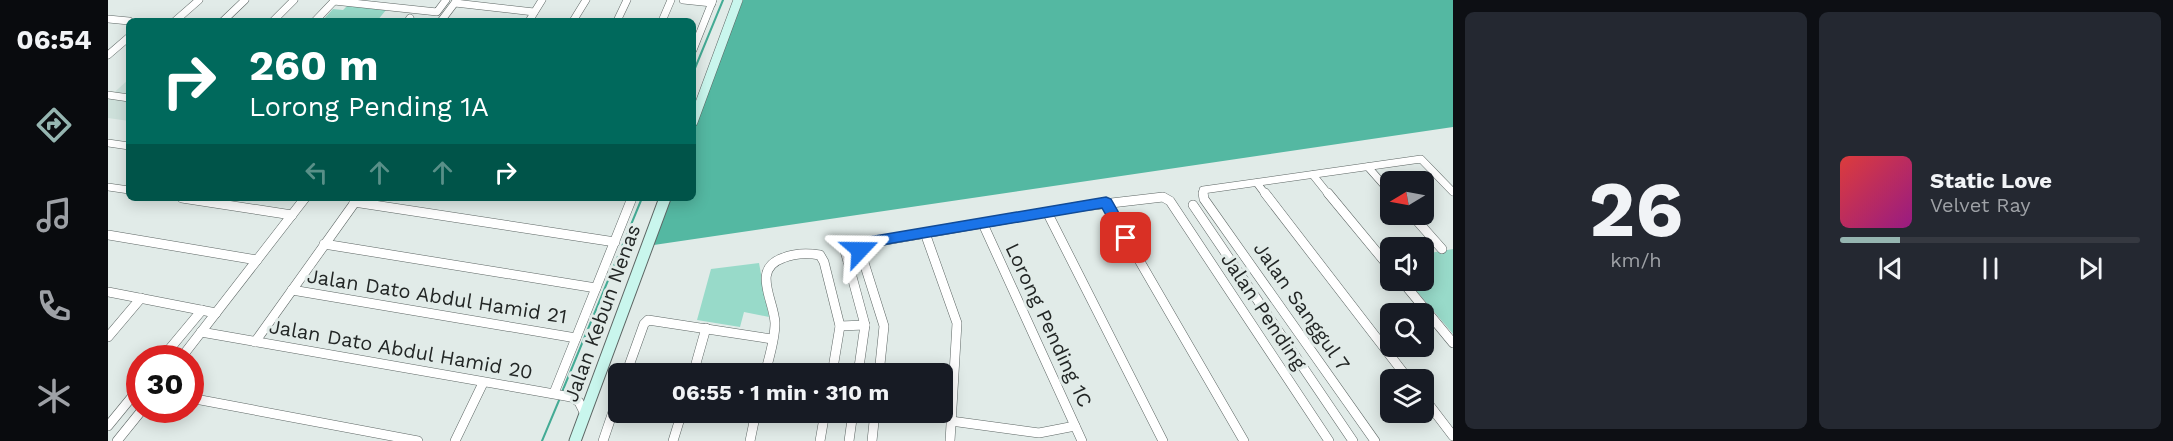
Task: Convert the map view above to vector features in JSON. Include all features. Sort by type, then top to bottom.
[{"type":"street","points":[[178,18],[199,0]]},
{"type":"street","points":[[226,18],[245,0]]},
{"type":"street","points":[[276,18],[294,0]]},
{"type":"street","points":[[318,18],[334,1],[438,12],[446,0]]},
{"type":"street","points":[[531,18],[542,0]]},
{"type":"street","points":[[575,18],[585,0]]},
{"type":"street","points":[[618,18],[627,0]]},
{"type":"street","points":[[663,18],[672,0]]},
{"type":"street","points":[[683,0],[713,2],[696,43]]},
{"type":"street","points":[[696,114],[738,0]]},
{"type":"street","points":[[443,18],[456,2],[534,12]]},
{"type":"street","points":[[108,19],[126,21]]},
{"type":"street","points":[[108,55],[126,40]]},
{"type":"street","points":[[108,95],[126,98]]},
{"type":"street","points":[[108,143],[126,146]]},
{"type":"street","points":[[1401,369],[1257,183],[1421,159],[1453,192]]},
{"type":"street","points":[[1368,167],[1380,181]]},
{"type":"street","points":[[1313,175],[1380,256]]},
{"type":"street","name":"Jalan Sanggul 7","points":[[1257,183],[1203,190],[1204,199],[1375,441]]},
{"type":"street","points":[[108,187],[126,190]]},
{"type":"street","name":"Jalan Pending","points":[[1106,202],[1157,196],[1170,201],[1329,441]]},
{"type":"street","points":[[201,201],[292,215]]},
{"type":"street","points":[[191,345],[303,201]]},
{"type":"street","points":[[255,342],[355,201]]},
{"type":"street","points":[[362,201],[615,242]]},
{"type":"street","points":[[554,393],[631,201]]},
{"type":"street","name":"Jalan Kebun Nenas","points":[[575,441],[664,201]]},
{"type":"street","points":[[880,363],[884,326],[860,250],[863,244],[1106,202],[1244,441]]},
{"type":"street","points":[[1193,205],[1353,441]]},
{"type":"street","points":[[1047,212],[1163,441]]},
{"type":"street","name":"Lorong Pending 1C","points":[[983,224],[1082,441]]},
{"type":"street","points":[[1421,225],[1442,249]]},
{"type":"street","points":[[925,233],[957,323],[953,388]]},
{"type":"street","points":[[108,235],[257,260]]},
{"type":"street","points":[[324,244],[596,288]]},
{"type":"street","points":[[844,248],[865,325],[860,363]]},
{"type":"street","points":[[767,363],[776,323],[765,277],[767,265],[772,260],[809,253],[820,255],[824,262],[840,326],[834,363]]},
{"type":"street","name":"Jalan Dato Abdul Hamid 21","points":[[292,290],[576,338]]},
{"type":"street","points":[[1410,291],[1453,343]]},
{"type":"street","points":[[108,292],[216,313]]},
{"type":"street","points":[[108,337],[141,298]]},
{"type":"street","points":[[173,345],[202,310]]},
{"type":"street","points":[[630,363],[644,324],[648,320],[772,339]]},
{"type":"street","points":[[840,326],[865,325]]},
{"type":"street","points":[[696,363],[706,328]]},
{"type":"street","name":"Jalan Dato Abdul Hamid 20","points":[[201,332],[483,383],[554,393],[577,399],[585,414]]},
{"type":"street","points":[[455,441],[483,383]]},
{"type":"street","points":[[204,401],[418,441]]},
{"type":"street","points":[[108,426],[126,404]]},
{"type":"street","points":[[1434,411],[1453,436]]},
{"type":"street","points":[[953,421],[1039,433],[1076,426]]},
{"type":"street","points":[[117,441],[132,423]]},
{"type":"street","points":[[603,441],[609,423]]},
{"type":"street","points":[[673,441],[679,423]]},
{"type":"street","points":[[750,441],[754,423]]},
{"type":"street","points":[[820,441],[823,423]]},
{"type":"street","points":[[849,441],[851,423]]},
{"type":"street","points":[[872,441],[874,423]]},
{"type":"street","points":[[950,441],[951,423]]},
{"type":"shaded area","points":[[126,82],[126,121],[108,118],[108,98]]},
{"type":"green space","points":[[743,0],[1453,0],[1453,127],[647,246],[665,201],[696,201],[696,120]]},
{"type":"green space","points":[[348,5],[386,10],[379,18],[325,18],[333,9],[343,10]]},
{"type":"green space","points":[[1453,249],[1453,334],[1434,312],[1434,303],[1427,303],[1416,291],[1434,291],[1434,252]]},
{"type":"green space","points":[[759,263],[769,317],[744,312],[740,327],[697,320],[711,269]]},
{"type":"waterway","points":[[696,66],[723,0]]},
{"type":"waterway","points":[[562,392],[641,201]]},
{"type":"waterway","points":[[542,441],[560,398]]},
{"type":"route","points":[[860,250],[863,244],[893,237],[1017,219],[1106,202],[1126,238]]}]
